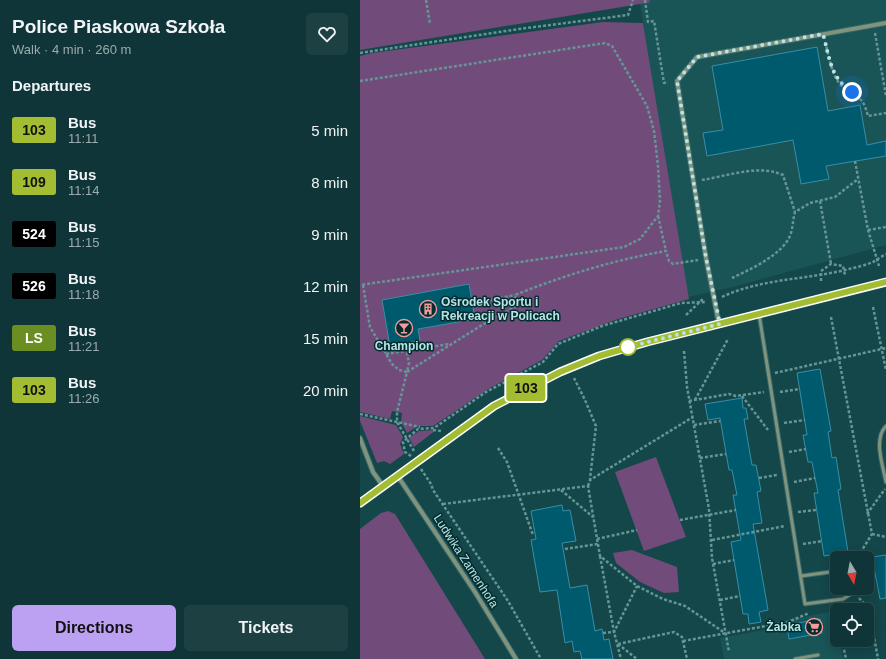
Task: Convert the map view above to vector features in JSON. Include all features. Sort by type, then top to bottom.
[{"type":"street","points":[[720,324],[712,292],[692,182],[677,81],[697,57],[886,23]]},
{"type":"street","points":[[360,503],[494,406],[543,379],[606,354],[647,342],[886,282]]},
{"type":"street","points":[[360,438],[373,472],[383,486]]},
{"type":"street","name":"Ludwika Zamenhofa","points":[[397,475],[475,592],[516,659]]},
{"type":"lane","points":[[759,314],[805,604],[843,599],[848,595]]},
{"type":"lane","points":[[886,426],[881,431],[879,439],[886,482]]},
{"type":"lane","points":[[800,576],[830,572]]},
{"type":"lane","points":[[795,659],[818,655]]},
{"type":"path","points":[[426,0],[430,24]]},
{"type":"path","points":[[360,53],[532,27],[628,15],[633,0]]},
{"type":"path","points":[[645,0],[648,22],[654,21],[663,75]]},
{"type":"path","points":[[873,25],[886,96]]},
{"type":"path","points":[[823,34],[832,66],[840,84],[864,101],[868,116],[886,113]]},
{"type":"path","points":[[360,81],[605,43],[612,46],[648,106],[654,131],[658,166],[660,201],[658,216],[669,261],[673,264],[706,258]]},
{"type":"path","points":[[855,161],[868,230],[879,266]]},
{"type":"path","points":[[692,182],[754,171],[776,172],[783,175],[786,180],[795,212],[791,235],[778,251],[755,268],[732,278]]},
{"type":"path","points":[[795,212],[810,203],[835,197],[858,179]]},
{"type":"path","points":[[820,201],[831,264]]},
{"type":"path","points":[[515,295],[517,306],[451,343],[407,372],[399,370],[392,364],[370,327],[361,285],[624,247],[640,239],[658,216]]},
{"type":"path","points":[[868,230],[886,227]]},
{"type":"path","points":[[490,300],[515,295],[607,263],[666,251]]},
{"type":"path","points":[[821,281],[821,271],[831,264],[843,266],[845,275]]},
{"type":"path","points":[[686,315],[712,292]]},
{"type":"path","points":[[874,307],[886,370]]},
{"type":"path","points":[[831,318],[867,515],[872,534],[861,551]]},
{"type":"path","points":[[695,400],[728,340]]},
{"type":"path","points":[[405,343],[408,363],[397,412],[397,422],[414,451]]},
{"type":"path","points":[[386,354],[451,343]]},
{"type":"path","points":[[768,374],[886,348]]},
{"type":"path","points":[[684,351],[690,401],[710,515],[713,564],[729,652]]},
{"type":"path","points":[[574,378],[586,400],[596,426],[588,486],[614,632],[621,659]]},
{"type":"path","points":[[690,401],[729,394],[742,396],[800,389]]},
{"type":"path","points":[[742,396],[779,444]]},
{"type":"path","points":[[360,414],[441,431]]},
{"type":"path","points":[[590,480],[693,417]]},
{"type":"path","points":[[694,425],[720,420]]},
{"type":"path","points":[[776,424],[805,420]]},
{"type":"path","points":[[498,448],[507,462],[533,535]]},
{"type":"path","points":[[781,454],[806,449]]},
{"type":"path","points":[[410,454],[508,601],[541,659]]},
{"type":"path","points":[[700,458],[726,454]]},
{"type":"path","points":[[759,478],[784,474]]},
{"type":"path","points":[[785,483],[815,478]]},
{"type":"path","points":[[443,504],[588,486]]},
{"type":"path","points":[[867,515],[886,488]]},
{"type":"path","points":[[561,490],[594,518]]},
{"type":"path","points":[[680,520],[736,510]]},
{"type":"path","points":[[790,514],[816,510]]},
{"type":"path","points":[[711,540],[792,525]]},
{"type":"path","points":[[597,538],[637,530]]},
{"type":"path","points":[[872,534],[886,537]]},
{"type":"path","points":[[795,546],[822,541]]},
{"type":"path","points":[[565,549],[598,544]]},
{"type":"path","points":[[600,556],[637,586],[663,599],[685,606],[725,633]]},
{"type":"path","points":[[713,564],[734,560]]},
{"type":"path","points":[[614,632],[637,586]]},
{"type":"path","points":[[858,595],[869,609],[878,659]]},
{"type":"path","points":[[720,600],[740,596]]},
{"type":"path","points":[[683,641],[788,622],[807,614],[814,613]]},
{"type":"path","points":[[603,633],[614,632]]},
{"type":"path","points":[[618,644],[674,632],[679,634],[683,641],[687,659]]},
{"type":"path","points":[[618,644],[637,659]]},
{"type":"path","points":[[843,647],[846,659]]},
{"type":"shaded area","points":[[360,0],[650,0],[649,3],[360,50]]},
{"type":"shaded area","points":[[650,0],[886,0],[886,245],[733,287],[688,297],[640,4],[649,3]]},
{"type":"shaded area","points":[[603,22],[643,23],[689,299],[615,320],[559,341],[542,360],[490,388],[433,426],[418,426],[407,433],[401,422],[402,413],[392,411],[390,419],[360,412],[360,56],[372,53]]},
{"type":"shaded area","points":[[360,416],[396,425],[403,437],[400,444],[404,454],[390,464],[384,461],[377,463],[360,421]]},
{"type":"shaded area","points":[[436,430],[414,447],[409,438],[419,431]]},
{"type":"shaded area","points":[[656,457],[686,537],[644,551],[615,472]]},
{"type":"shaded area","points":[[388,511],[395,514],[485,659],[360,659],[360,529],[381,513]]},
{"type":"shaded area","points":[[632,550],[677,567],[679,592],[664,593],[640,582],[616,563],[613,553]]},
{"type":"shaded area","points":[[830,612],[830,647],[841,647],[843,659],[724,659],[720,638],[780,627],[786,620]]},
{"type":"building","points":[[817,47],[828,111],[860,105],[867,145],[886,141],[886,156],[826,166],[829,179],[801,184],[793,140],[707,156],[703,133],[723,130],[712,66]]},
{"type":"building","name":"Ośrodek Sportu i Rekreacji w Policach","points":[[469,284],[475,319],[418,329],[420,340],[390,346],[382,300]]},
{"type":"building","points":[[820,369],[831,431],[828,432],[832,458],[836,457],[841,489],[838,490],[848,551],[830,551],[830,555],[824,556],[814,493],[818,493],[812,462],[808,462],[803,435],[807,435],[797,373]]},
{"type":"building","points":[[742,398],[743,408],[746,408],[748,419],[744,419],[752,465],[756,465],[761,491],[757,492],[762,523],[753,524],[768,610],[759,612],[761,622],[749,624],[748,614],[743,614],[731,542],[741,540],[733,495],[737,495],[732,470],[729,470],[720,418],[708,420],[705,404]]},
{"type":"building","points":[[562,505],[563,511],[570,510],[576,541],[562,543],[570,588],[587,585],[595,631],[602,629],[604,640],[609,639],[613,659],[582,659],[580,651],[574,652],[572,641],[565,643],[557,590],[540,592],[531,540],[536,539],[531,511]]},
{"type":"building","points":[[886,555],[886,598],[880,599],[874,568],[874,557]]},
{"type":"building","points":[[820,619],[822,633],[789,639],[787,625]]},
{"type":"bus line","name":"103","points":[[360,503],[456,432],[494,406],[543,379],[599,356],[647,342],[886,282]]},
{"type":"place","name":"Ośrodek Sportu i Rekreacji w Policach","points":[[428,309]]},
{"type":"place","name":"Champion","points":[[404,328]]},
{"type":"place","name":"Żabka","points":[[814,627]]},
{"type":"route","points":[[628,347],[720,324],[712,292],[692,182],[677,81],[697,57],[823,34],[832,66],[840,84],[852,92]]}]
